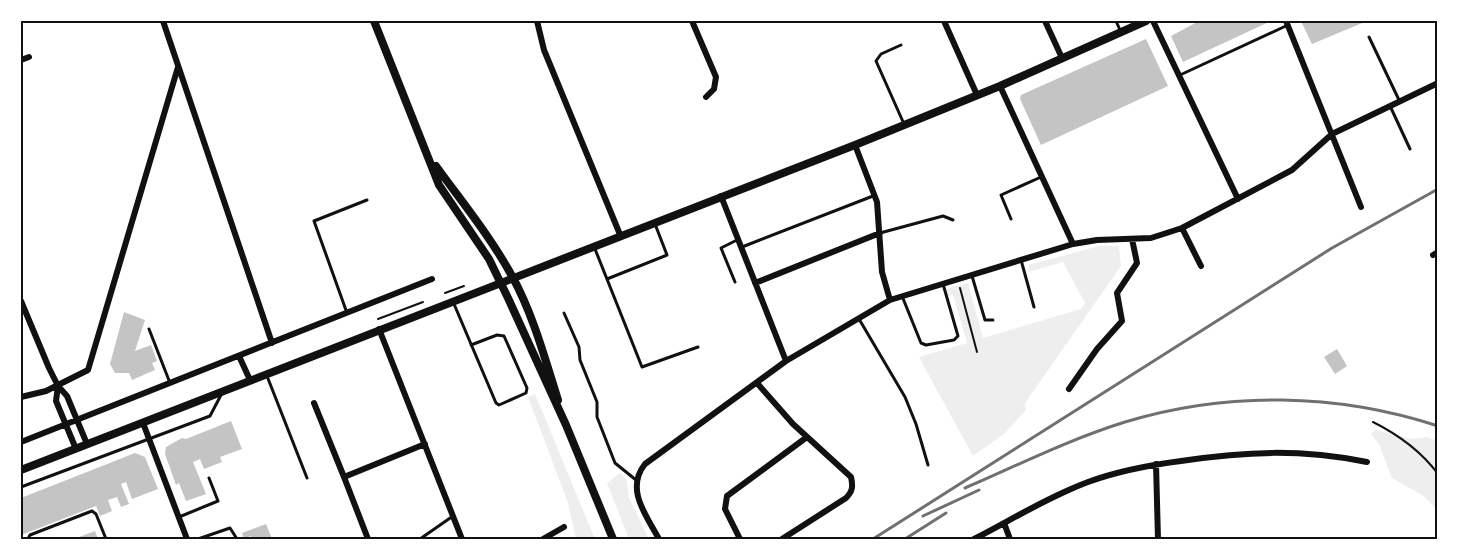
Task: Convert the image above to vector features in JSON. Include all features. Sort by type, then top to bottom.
[{"type":"main road","points":[[21,470],[904,125],[1000,86],[1146,21]]},
{"type":"street","points":[[163,21],[272,343]]},
{"type":"street","points":[[374,21],[431,158],[442,192],[489,259],[501,283],[566,425],[613,539]]},
{"type":"street","points":[[537,21],[544,50],[621,237]]},
{"type":"street","points":[[692,21],[716,77],[714,89],[706,97]]},
{"type":"street","points":[[944,21],[977,95]]},
{"type":"street","points":[[1045,21],[1062,58]]},
{"type":"street","points":[[1154,21],[1238,199]]},
{"type":"street","points":[[1287,23],[1361,207]]},
{"type":"street","points":[[21,60],[29,57]]},
{"type":"street","points":[[21,397],[31,396],[58,386],[82,375],[90,367],[178,67]]},
{"type":"street","points":[[659,539],[638,498],[636,480],[649,460],[786,361],[858,318],[890,300],[1073,244],[1097,240],[1151,238],[1182,228],[1292,170],[1332,134],[1438,83]]},
{"type":"street","points":[[1000,86],[1073,244]]},
{"type":"street","points":[[855,144],[875,196],[882,272],[890,300]]},
{"type":"street","points":[[431,158],[487,236],[513,278],[546,359],[566,425]]},
{"type":"street","points":[[721,196],[786,361]]},
{"type":"street","points":[[1182,228],[1201,266]]},
{"type":"street","points":[[756,283],[880,233]]},
{"type":"street","points":[[1070,389],[1097,349],[1122,321],[1117,293],[1119,285],[1137,262],[1132,239]]},
{"type":"street","points":[[21,442],[432,279]]},
{"type":"street","points":[[21,301],[58,386],[67,396],[87,444]]},
{"type":"street","points":[[379,329],[462,539]]},
{"type":"street","points":[[239,356],[250,380]]},
{"type":"street","points":[[757,383],[850,477],[853,485],[846,498],[782,539]]},
{"type":"street","points":[[58,386],[56,401],[76,449]]},
{"type":"street","points":[[314,403],[368,539]]},
{"type":"street","points":[[143,423],[186,538]]},
{"type":"street","points":[[740,539],[725,509],[727,496],[807,436]]},
{"type":"street","points":[[344,477],[425,444]]},
{"type":"street","points":[[974,539],[1089,482],[1156,464],[1267,451],[1318,453],[1367,462]]},
{"type":"street","points":[[1156,464],[1158,539]]},
{"type":"street","points":[[1004,523],[1010,539]]},
{"type":"street","points":[[543,539],[564,527]]},
{"type":"lane","points":[[1116,21],[1121,32]]},
{"type":"lane","points":[[1180,76],[1287,23]]},
{"type":"lane","points":[[1369,37],[1400,102]]},
{"type":"lane","points":[[901,45],[881,54],[876,61],[904,125]]},
{"type":"lane","points":[[1390,106],[1410,149]]},
{"type":"lane","points":[[1011,219],[1001,195],[1042,177]]},
{"type":"lane","points":[[742,248],[875,196]]},
{"type":"lane","points":[[347,313],[314,221],[367,200]]},
{"type":"lane","points":[[880,233],[944,216],[953,220]]},
{"type":"lane","points":[[607,279],[667,255],[655,222]]},
{"type":"lane","points":[[735,282],[721,247],[738,239]]},
{"type":"lane","points":[[594,247],[642,367],[698,347]]},
{"type":"lane","points":[[1021,260],[1034,307]]},
{"type":"lane","points":[[972,275],[985,320],[993,320]]},
{"type":"lane","points":[[902,296],[921,343],[926,345],[954,340],[958,336],[943,284]]},
{"type":"lane","points":[[453,301],[471,345],[498,404],[526,393],[527,388],[504,336],[497,335],[471,345]]},
{"type":"lane","points":[[564,313],[579,347],[580,360],[597,402],[597,417],[615,463],[636,480]]},
{"type":"lane","points":[[858,318],[905,397],[928,465]]},
{"type":"lane","points":[[149,329],[170,383]]},
{"type":"lane","points":[[266,374],[307,478]]},
{"type":"lane","points":[[21,487],[212,415],[223,392]]},
{"type":"lane","points":[[178,517],[218,501],[209,478]]},
{"type":"lane","points":[[28,539],[30,535],[92,512],[96,514],[106,539]]},
{"type":"lane","points":[[420,539],[453,516]]},
{"type":"lane","points":[[198,539],[230,528],[237,539]]},
{"type":"path","points":[[957,279],[977,352]]},
{"type":"path","points":[[1373,422],[1397,434],[1428,460],[1438,474]]},
{"type":"shaded area","points":[[1099,246],[1119,246],[1121,266],[1025,403],[1026,410],[1005,433],[973,456],[919,357],[967,343],[953,295],[948,296],[947,289],[968,283],[983,338],[1081,309],[1085,303],[1063,262],[1028,272],[1029,265]]},
{"type":"shaded area","points":[[535,394],[595,539],[576,539],[568,503],[528,397]]},
{"type":"shaded area","points":[[1375,430],[1411,439],[1427,437],[1438,441],[1438,510],[1422,495],[1392,478],[1379,444],[1371,434]]},
{"type":"shaded area","points":[[620,473],[627,480],[629,498],[649,539],[629,539],[607,483]]},
{"type":"building","points":[[1199,21],[1271,21],[1183,62],[1171,36]]},
{"type":"building","points":[[1301,21],[1367,21],[1312,44]]},
{"type":"building","points":[[1146,39],[1168,86],[1041,145],[1020,99],[1021,95]]},
{"type":"building","points":[[124,312],[145,320],[135,351],[151,345],[157,361],[152,363],[155,370],[132,380],[129,373],[115,373],[110,364]]},
{"type":"building","points":[[1337,349],[1347,366],[1335,374],[1324,357]]},
{"type":"building","points":[[231,421],[242,449],[220,457],[222,462],[204,469],[200,459],[193,462],[206,494],[186,501],[179,483],[176,485],[165,454],[166,447],[182,438],[186,439]]},
{"type":"building","points":[[135,453],[145,457],[158,489],[132,499],[126,482],[121,484],[129,504],[121,507],[117,497],[108,500],[112,511],[100,516],[96,506],[21,535],[21,498]]},
{"type":"building","points":[[266,524],[272,539],[252,539],[251,536],[244,539],[242,533]]},
{"type":"building","points":[[95,531],[98,539],[74,539]]},
{"type":"railway","points":[[873,539],[1332,248],[1438,189]]},
{"type":"railway","points":[[965,488],[1064,444],[1125,422],[1203,405],[1242,401],[1321,402],[1361,407],[1438,426]]},
{"type":"railway","points":[[923,516],[979,490]]},
{"type":"railway","points":[[905,539],[946,513]]}]
